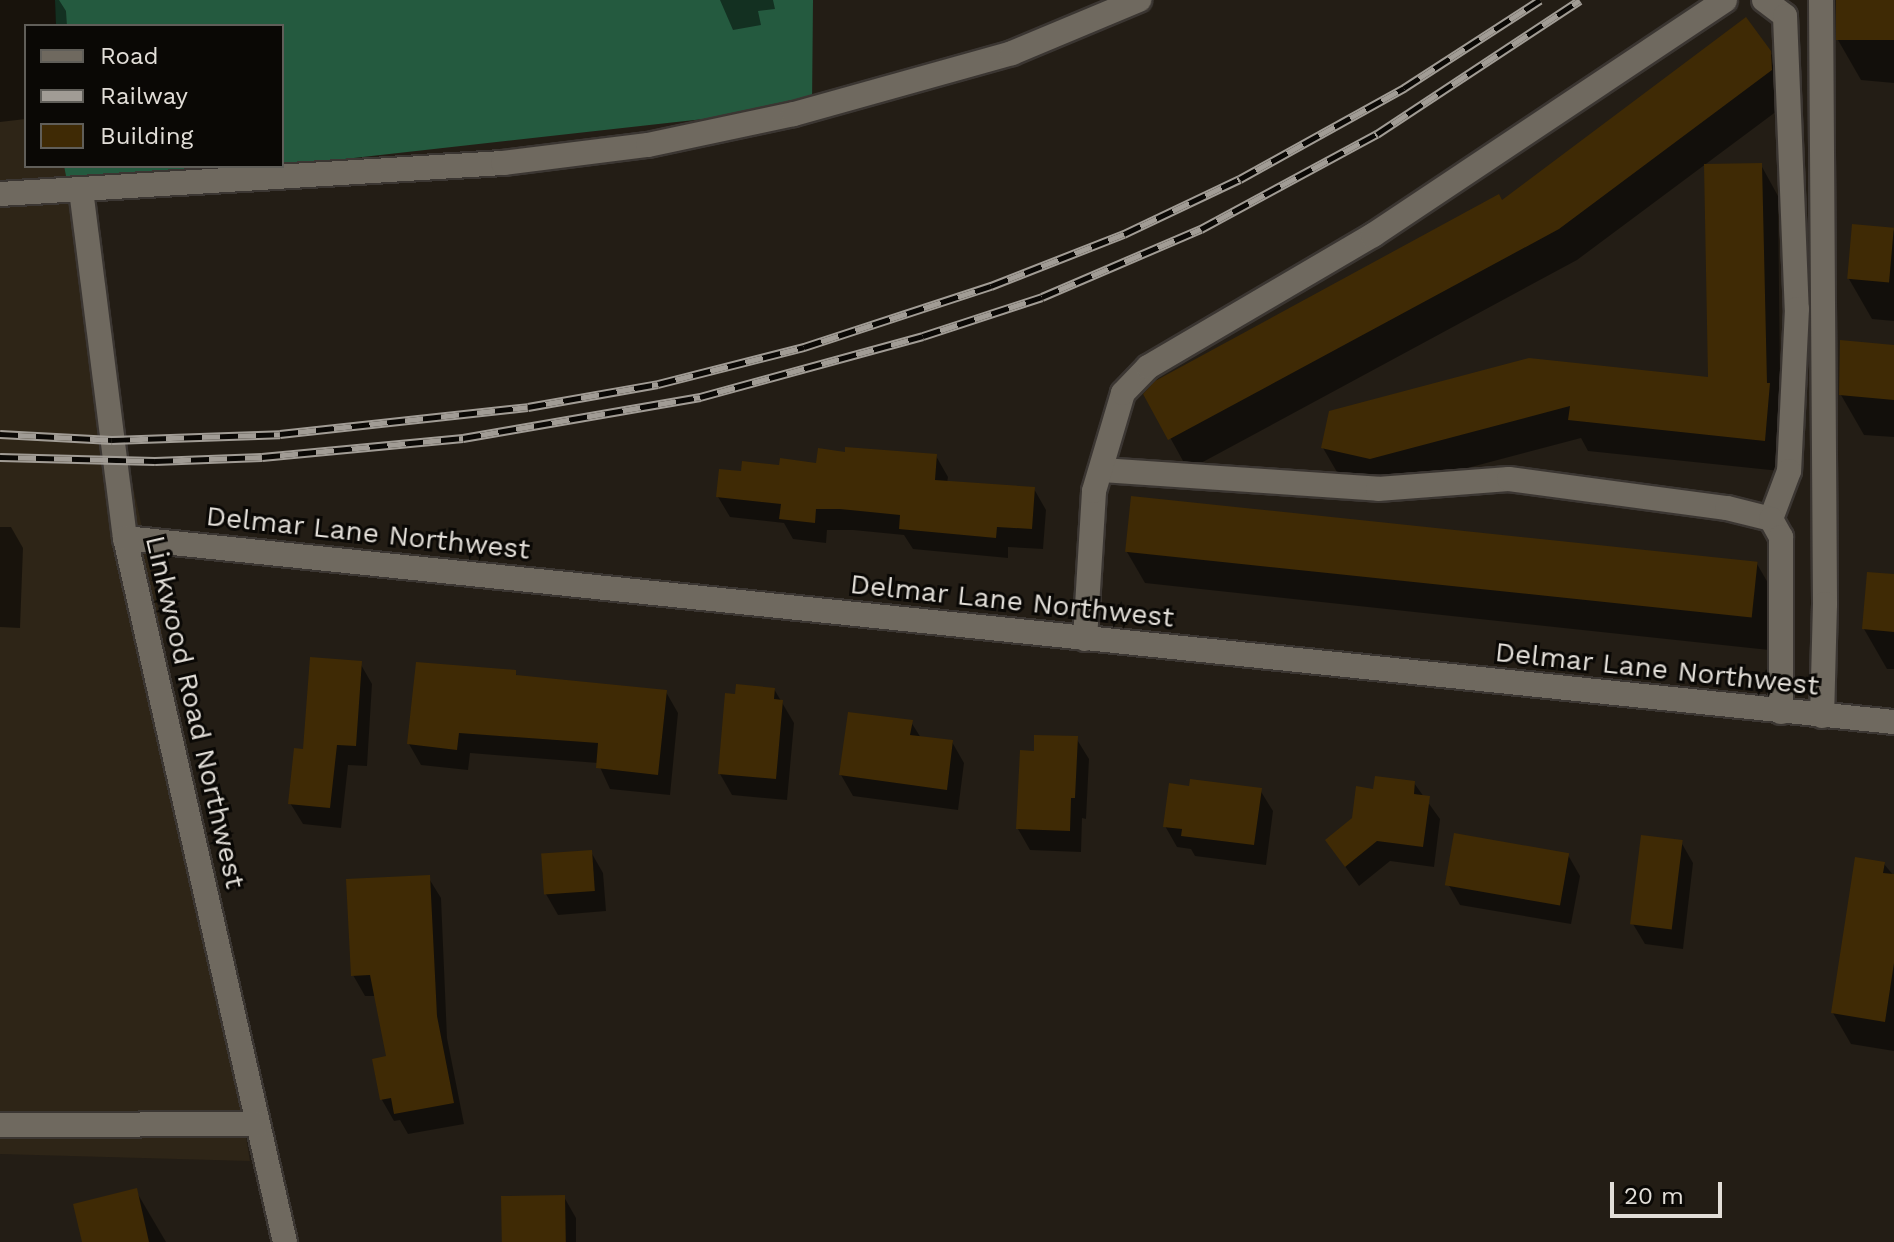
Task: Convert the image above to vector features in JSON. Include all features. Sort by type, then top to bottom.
[{"type":"street","points":[[0,194],[503,163],[648,145],[794,114],[1012,53],[1139,0]]},
{"type":"street","points":[[1085,639],[1094,491],[1123,393],[1148,367],[1373,235],[1725,0]]},
{"type":"street","points":[[1764,0],[1785,16],[1797,309],[1789,471],[1771,519]]},
{"type":"street","points":[[1821,0],[1825,589],[1822,716]]},
{"type":"street","name":"Linkwood Road Northwest","points":[[81,190],[125,538],[285,1242]]},
{"type":"street","points":[[1102,470],[1378,489],[1509,479],[1727,508],[1771,519],[1781,537],[1781,712]]},
{"type":"street","name":"Delmar Lane Northwest","points":[[125,538],[1894,722]]},
{"type":"street","points":[[0,1125],[257,1124]]},
{"type":"shaded area","points":[[0,0],[55,0],[56,24],[24,24],[24,168],[64,168],[153,579],[250,1161],[0,1154]]},
{"type":"green space","points":[[55,0],[813,0],[812,107],[284,166],[284,24],[56,24]]},
{"type":"green space","points":[[64,168],[260,168],[68,186]]},
{"type":"building","points":[[1836,0],[1894,0],[1894,40],[1836,40]]},
{"type":"building","points":[[1746,17],[1771,51],[1772,70],[1559,229],[1168,440],[1143,394],[1155,381],[1499,194],[1502,200]]},
{"type":"building","points":[[1762,163],[1767,383],[1770,383],[1765,441],[1568,420],[1570,406],[1370,459],[1321,448],[1329,411],[1529,358],[1708,377],[1704,164]]},
{"type":"building","points":[[1852,224],[1894,228],[1889,282],[1847,279]]},
{"type":"building","points":[[1840,340],[1894,345],[1894,400],[1839,395]]},
{"type":"building","points":[[845,447],[937,454],[935,480],[1035,487],[1032,529],[997,527],[996,538],[899,529],[900,515],[840,509],[816,509],[815,523],[779,519],[781,504],[716,497],[719,469],[741,471],[742,461],[779,465],[780,458],[816,463],[818,448],[845,452]]},
{"type":"building","points":[[1131,496],[1758,562],[1752,618],[1125,552]]},
{"type":"building","points":[[1867,572],[1894,574],[1894,632],[1862,629]]},
{"type":"building","points":[[310,657],[362,661],[356,746],[337,745],[330,808],[288,804],[294,748],[303,749]]},
{"type":"building","points":[[416,662],[516,670],[516,675],[667,690],[658,775],[596,768],[598,743],[459,733],[457,750],[407,744]]},
{"type":"building","points":[[736,684],[775,688],[774,699],[783,700],[776,779],[718,774],[725,693],[735,694]]},
{"type":"building","points":[[848,712],[913,720],[910,735],[953,740],[947,790],[839,775]]},
{"type":"building","points":[[1034,735],[1078,736],[1070,831],[1016,829],[1020,750],[1034,751]]},
{"type":"building","points":[[1375,776],[1415,781],[1414,794],[1430,796],[1423,847],[1377,841],[1345,867],[1325,840],[1352,818],[1356,786],[1373,789]]},
{"type":"building","points":[[1190,779],[1262,788],[1254,845],[1181,836],[1182,829],[1163,827],[1169,783],[1189,786]]},
{"type":"building","points":[[1454,833],[1569,853],[1560,906],[1445,885]]},
{"type":"building","points":[[1641,835],[1683,840],[1672,929],[1630,924]]},
{"type":"building","points":[[592,850],[595,891],[544,894],[541,854]]},
{"type":"building","points":[[1855,857],[1885,862],[1883,873],[1894,874],[1894,963],[1885,1022],[1831,1013]]},
{"type":"building","points":[[430,875],[437,1016],[454,1103],[394,1114],[391,1098],[380,1100],[372,1059],[386,1056],[370,975],[351,976],[346,879]]},
{"type":"building","points":[[137,1188],[149,1242],[82,1242],[73,1204]]},
{"type":"building","points":[[565,1195],[566,1242],[502,1242],[501,1196]]},
{"type":"railway","points":[[0,434],[112,440],[280,434],[528,407],[658,384],[804,347],[991,286],[1124,234],[1240,179],[1404,88],[1540,0]]},
{"type":"railway","points":[[0,457],[155,461],[262,457],[463,438],[700,397],[923,336],[1042,297],[1201,229],[1377,134],[1580,0]]}]
